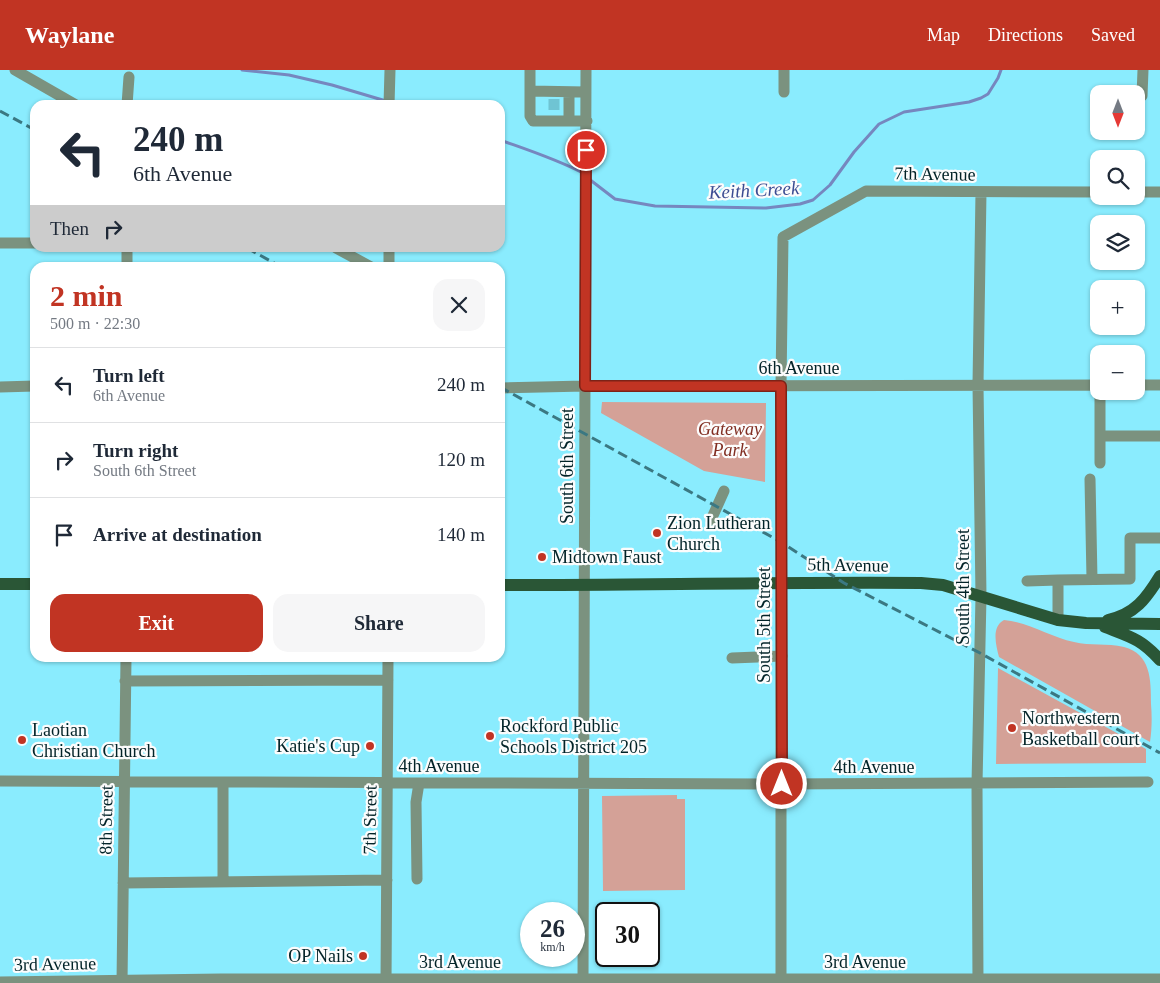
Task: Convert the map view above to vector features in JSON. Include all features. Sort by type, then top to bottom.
[{"type":"main road","points":[[1093,623],[1118,617],[1136,607],[1145,600],[1160,576]]},
{"type":"main road","name":"5th Avenue","points":[[505,585],[782,582],[921,583],[943,585],[1058,620],[1093,623],[1160,624]]},
{"type":"main road","points":[[0,584],[30,584]]},
{"type":"main road","points":[[1093,623],[1138,640],[1148,647],[1160,660]]},
{"type":"street","points":[[15,70],[67,100]]},
{"type":"street","points":[[389,100],[390,70]]},
{"type":"street","points":[[530,70],[530,116],[533,121],[569,92],[586,92]]},
{"type":"street","name":"South 6th Street","points":[[583,981],[586,70]]},
{"type":"street","points":[[784,70],[784,92]]},
{"type":"street","points":[[1143,85],[1144,70]]},
{"type":"street","points":[[127,100],[129,77]]},
{"type":"street","points":[[530,91],[554,105],[568,121],[587,121]]},
{"type":"street","points":[[568,121],[569,92]]},
{"type":"street","name":"7th Avenue","points":[[783,237],[866,191],[1090,192]]},
{"type":"street","name":"South 4th Street","points":[[978,981],[977,784],[981,596],[978,385],[981,192]]},
{"type":"street","points":[[1145,192],[1160,192]]},
{"type":"street","name":"South 5th Street","points":[[781,981],[781,386],[783,237]]},
{"type":"street","points":[[0,243],[30,243]]},
{"type":"street","points":[[343,252],[362,262]]},
{"type":"street","name":"6th Avenue","points":[[505,388],[1090,385]]},
{"type":"street","points":[[1145,385],[1160,385]]},
{"type":"street","points":[[0,386],[30,386]]},
{"type":"street","points":[[1100,400],[1100,463]]},
{"type":"street","points":[[1100,436],[1160,436]]},
{"type":"street","points":[[1090,479],[1092,580]]},
{"type":"street","points":[[711,520],[724,491]]},
{"type":"street","points":[[1027,580],[1130,579],[1130,538],[1160,538]]},
{"type":"street","points":[[1058,580],[1058,620]]},
{"type":"street","points":[[732,658],[782,656]]},
{"type":"street","name":"8th Street","points":[[122,982],[126,662]]},
{"type":"street","name":"7th Street","points":[[387,981],[388,662]]},
{"type":"street","points":[[126,681],[388,680]]},
{"type":"street","name":"4th Avenue","points":[[0,781],[782,784],[1148,782]]},
{"type":"street","points":[[223,783],[223,881]]},
{"type":"street","points":[[417,879],[416,802],[418,783]]},
{"type":"street","points":[[123,883],[387,880]]},
{"type":"street","name":"3rd Avenue","points":[[0,982],[1160,980]]},
{"type":"green space","name":"Gateway Park","points":[[602,402],[766,403],[765,482],[704,471],[601,413]]},
{"type":"green space","points":[[1004,620],[1013,621],[1074,642],[1124,647],[1140,655],[1150,677],[1152,718],[1150,742],[999,657],[995,637],[997,627]]},
{"type":"green space","points":[[998,668],[1146,749],[1146,763],[996,764]]},
{"type":"green space","points":[[677,795],[677,799],[685,799],[685,890],[603,891],[602,796]]},
{"type":"waterway","name":"Keith Creek","points":[[242,70],[289,75],[383,100]]},
{"type":"waterway","name":"Keith Creek","points":[[589,179],[615,199],[655,206],[766,208],[800,204],[813,200],[830,185],[854,152],[879,124],[904,112],[969,102],[981,98],[988,94],[1001,70]]},
{"type":"waterway","name":"Keith Creek","points":[[505,142],[583,173]]},
{"type":"tunnel","points":[[554,99],[554,110]]},
{"type":"railway","points":[[0,111],[30,127]]},
{"type":"railway","points":[[254,252],[272,262]]},
{"type":"railway","points":[[505,390],[781,542],[844,583],[980,653],[1160,753]]},
{"type":"place","name":"Zion Lutheran Church","points":[[657,533]]},
{"type":"place","name":"Midtown Faust","points":[[542,557]]},
{"type":"place","name":"Northwestern Basketball court","points":[[1012,728]]},
{"type":"place","name":"Rockford Public Schools District 205","points":[[490,736]]},
{"type":"place","name":"Laotian Christian Church","points":[[22,740]]},
{"type":"place","name":"Katie's Cup","points":[[370,746]]},
{"type":"place","name":"OP Nails","points":[[363,956]]},
{"type":"route","points":[[586,150],[585,386],[781,386],[782,784]]}]
